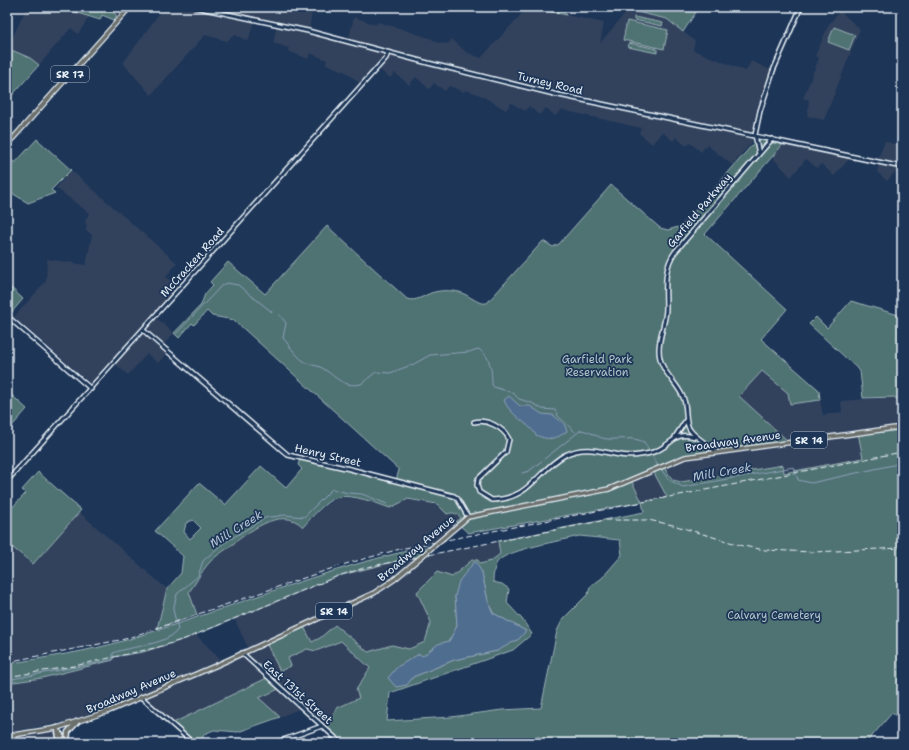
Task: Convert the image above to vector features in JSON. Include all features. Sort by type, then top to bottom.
[{"type":"highway","points":[[66,743],[68,732],[77,722]]},
{"type":"highway","points":[[57,728],[66,743]]},
{"type":"highway","points":[[57,728],[60,743]]},
{"type":"main road","name":"SR 17","points":[[7,145],[130,7]]},
{"type":"main road","name":"Broadway Avenue","points":[[7,736],[57,728],[109,711],[374,593],[395,579],[468,517],[609,489],[685,457],[902,427]]},
{"type":"street","name":"Turney Road","points":[[195,7],[308,31],[388,53],[554,94],[902,167]]},
{"type":"street","points":[[759,154],[755,135],[767,88],[801,7]]},
{"type":"street","name":"McCracken Road","points":[[7,481],[385,59],[388,53]]},
{"type":"street","name":"Garfield Parkway","points":[[716,452],[697,437],[687,426],[687,406],[683,396],[663,370],[660,360],[659,349],[666,309],[664,288],[667,270],[675,252],[772,139]]},
{"type":"street","points":[[7,316],[91,389]]},
{"type":"street","name":"Henry Street","points":[[143,330],[288,455],[350,469],[454,496],[459,501],[468,517]]},
{"type":"street","points":[[474,422],[486,422],[500,429],[509,439],[506,452],[478,479],[477,485],[479,492],[492,500],[513,497],[523,492],[556,461],[575,451],[599,450],[638,456],[650,453],[664,446],[675,437],[686,420]]},
{"type":"street","points":[[675,437],[684,435],[697,437]]},
{"type":"street","name":"East 131st Street","points":[[242,653],[341,743]]},
{"type":"street","points":[[141,697],[193,743]]},
{"type":"street","points":[[274,743],[322,726]]},
{"type":"shaded area","points":[[27,7],[130,7],[117,21],[102,15],[100,20],[90,16],[78,34],[71,28],[39,65],[30,58],[7,48]]},
{"type":"shaded area","points":[[164,7],[291,7],[312,12],[309,31],[348,42],[354,17],[376,25],[377,22],[399,28],[432,39],[439,43],[448,44],[452,39],[466,52],[481,58],[528,7],[604,23],[600,43],[628,10],[667,19],[695,41],[693,50],[746,71],[751,61],[773,71],[752,142],[732,165],[707,145],[701,152],[690,143],[686,146],[676,137],[673,141],[662,132],[652,144],[639,133],[641,128],[562,110],[555,116],[546,108],[539,115],[529,106],[525,111],[511,103],[506,110],[480,95],[466,90],[464,92],[449,86],[445,91],[434,83],[429,89],[416,77],[409,85],[395,73],[390,78],[377,68],[362,85],[346,72],[326,64],[327,60],[310,53],[308,59],[288,51],[289,48],[273,43],[277,25],[255,20],[248,41],[235,35],[227,41],[205,35],[151,95],[123,63]],"holes":[[[470,71],[589,97],[588,101],[468,73]]]},
{"type":"shaded area","points":[[840,11],[860,29],[824,120],[807,116],[809,100],[803,98],[819,58],[815,56],[829,24]]},
{"type":"shaded area","points":[[885,141],[900,146],[902,145],[902,178],[895,172],[887,181],[877,172],[879,162],[877,161]]},
{"type":"shaded area","points":[[785,142],[851,157],[834,176],[821,164],[817,168],[806,159],[791,177],[772,157]]},
{"type":"shaded area","points":[[71,170],[177,263],[166,277],[178,287],[91,384],[14,317],[46,281],[47,259],[86,265],[92,235],[85,229],[87,225],[85,222],[89,213],[56,188]]},
{"type":"shaded area","points":[[155,317],[174,333],[162,347],[168,352],[158,363],[147,354],[128,375],[114,363]]},
{"type":"shaded area","points":[[762,371],[788,393],[790,404],[820,400],[823,415],[842,412],[841,401],[894,397],[902,403],[902,452],[784,475],[783,465],[681,482],[674,480],[663,466],[685,457],[789,442],[739,396]]},
{"type":"shaded area","points":[[509,396],[520,406],[530,406],[542,414],[553,415],[564,424],[567,431],[560,436],[552,438],[544,438],[536,435],[533,430],[506,405],[504,400]]},
{"type":"shaded area","points":[[652,470],[668,497],[642,502],[631,480]]},
{"type":"shaded area","points":[[338,497],[364,499],[390,508],[408,499],[437,505],[445,512],[458,515],[463,520],[439,541],[357,560],[197,615],[189,592],[209,563],[255,527],[279,519],[289,518],[297,521],[303,527],[322,508]]},
{"type":"shaded area","points":[[79,512],[167,589],[157,629],[101,645],[7,662],[7,543],[33,564]]},
{"type":"shaded area","points":[[498,541],[500,554],[491,561],[480,564],[472,560],[452,577],[431,622],[425,642],[408,649],[392,645],[368,652],[335,625],[320,638],[311,642],[266,643],[291,666],[287,658],[307,649],[316,651],[341,641],[370,668],[356,690],[360,698],[337,708],[326,730],[302,708],[280,717],[259,698],[281,688],[269,677],[171,724],[141,697],[128,703],[126,700],[75,720],[7,733],[7,683],[42,678],[113,660],[113,658],[143,652],[195,634],[223,662],[249,650],[234,618],[338,576],[367,567]]},
{"type":"shaded area","points":[[474,562],[476,562],[482,573],[488,601],[493,613],[526,631],[519,639],[497,651],[454,660],[413,677],[407,685],[396,687],[388,678],[397,667],[419,654],[423,656],[438,644],[449,641],[457,626],[455,596],[459,581]]},
{"type":"shaded area","points":[[57,728],[60,743],[7,743],[7,736]]},
{"type":"green space","points":[[108,7],[117,16],[114,20],[102,15],[100,20],[62,8]]},
{"type":"green space","points":[[528,7],[561,7],[567,15]]},
{"type":"green space","points":[[631,7],[698,7],[698,9],[683,32],[667,19],[628,10]]},
{"type":"green space","points":[[634,17],[663,23],[662,26],[634,20]]},
{"type":"green space","points":[[627,21],[668,30],[664,49],[623,40]]},
{"type":"green space","points":[[834,27],[855,35],[849,50],[828,42]]},
{"type":"green space","points":[[629,43],[657,49],[657,53],[628,47]]},
{"type":"green space","points":[[7,48],[30,58],[39,65],[7,101]]},
{"type":"green space","points":[[759,137],[785,142],[705,234],[787,309],[761,339],[819,390],[820,400],[790,404],[788,393],[762,371],[739,396],[789,442],[700,453],[663,466],[673,480],[681,482],[783,465],[784,473],[863,458],[858,433],[902,427],[902,721],[892,713],[866,743],[548,743],[538,736],[528,743],[499,743],[495,741],[493,743],[321,743],[334,737],[326,730],[337,708],[359,698],[356,690],[370,668],[341,641],[316,651],[307,649],[288,658],[291,666],[280,671],[266,643],[303,625],[312,642],[320,638],[335,625],[368,652],[392,645],[409,649],[425,642],[431,622],[417,592],[437,572],[452,577],[472,560],[478,560],[480,564],[491,561],[500,554],[498,541],[644,512],[642,502],[468,533],[456,522],[461,518],[460,516],[455,513],[447,514],[437,504],[408,499],[390,508],[357,498],[344,496],[338,497],[324,505],[303,527],[294,521],[285,519],[275,520],[254,529],[244,536],[210,562],[189,592],[197,615],[157,629],[167,589],[181,573],[183,556],[155,531],[199,483],[225,505],[261,466],[286,488],[302,469],[298,465],[300,459],[396,480],[399,470],[234,320],[212,316],[207,311],[194,325],[192,323],[179,338],[174,333],[201,305],[205,294],[213,285],[210,282],[228,262],[265,294],[327,226],[407,299],[416,299],[434,292],[449,291],[459,292],[477,301],[487,303],[543,241],[553,247],[559,244],[611,185],[660,228],[668,230],[678,227],[680,228]],"holes":[[[653,471],[667,497],[642,502],[631,480]],[[193,520],[201,528],[190,539],[184,532],[186,523]],[[579,536],[620,540],[622,555],[602,578],[590,587],[588,594],[563,619],[557,631],[541,708],[502,710],[451,717],[387,721],[390,693],[513,650],[532,634],[522,619],[507,603],[509,589],[502,584],[493,582],[498,561],[513,553]],[[482,573],[488,601],[493,613],[526,631],[497,651],[454,660],[413,677],[426,654],[435,647],[449,641],[457,626],[455,596]]]},
{"type":"green space","points":[[37,139],[71,170],[51,190],[55,193],[28,203],[7,190],[7,155],[15,163]]},
{"type":"green space","points":[[7,284],[23,299],[11,313],[7,310]]},
{"type":"green space","points":[[851,301],[902,316],[902,403],[894,397],[863,398],[860,371],[809,324],[816,317],[827,328]]},
{"type":"green space","points":[[7,391],[27,409],[7,432]]},
{"type":"green space","points":[[38,472],[81,510],[33,564],[7,543],[7,513],[26,493],[22,490]]},
{"type":"green space","points":[[435,545],[420,557],[405,559],[338,576],[185,639],[143,652],[113,657],[113,660],[42,678],[7,683],[7,664],[66,654],[111,644],[165,628],[356,564]]},
{"type":"green space","points":[[269,677],[281,688],[259,698],[280,717],[238,732],[214,730],[204,734],[201,743],[193,743],[171,724]]},
{"type":"waterway","points":[[175,335],[222,285],[227,283],[238,285],[272,312]]},
{"type":"waterway","points":[[280,315],[286,323],[283,338],[297,355],[307,363],[320,367],[344,383],[354,385],[361,384],[376,372],[390,373],[414,364],[430,355],[469,352],[478,349],[486,355],[490,364],[492,385],[494,387],[513,393],[519,399],[532,403],[542,409],[555,410],[558,416],[575,432]]},
{"type":"waterway","name":"Mill Creek","points":[[522,473],[529,471],[581,430],[607,439],[630,439],[644,442],[658,466]]},
{"type":"waterway","name":"Mill Creek","points":[[660,468],[669,480],[683,487],[794,467],[798,480],[811,483],[902,463]]},
{"type":"waterway","name":"Mill Creek","points":[[7,680],[113,660],[113,653],[166,639],[178,629],[173,610],[177,594],[198,576],[203,561],[221,545],[265,518],[284,515],[304,517],[332,489],[348,493],[362,494],[387,504]]},
{"type":"railway","points":[[7,662],[125,639],[342,565],[400,549],[902,452]]},
{"type":"railway","points":[[7,677],[74,666],[159,647],[185,639],[338,576],[367,567],[606,520],[648,520],[673,525],[743,546],[765,550],[813,552],[902,548]]},
{"type":"park label","name":"Garfield Park Reservation","points":[[597,365]]},
{"type":"park label","name":"Calvary Cemetery","points":[[774,615]]}]
